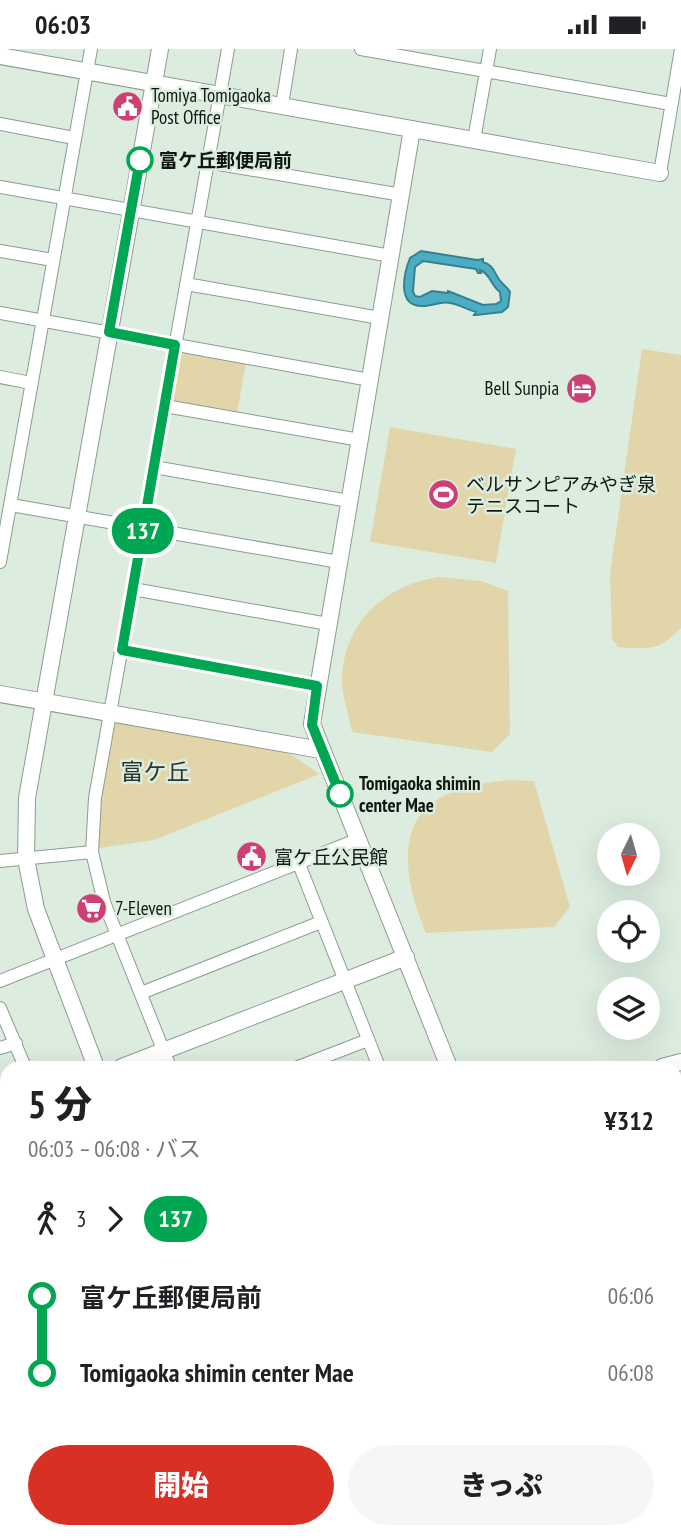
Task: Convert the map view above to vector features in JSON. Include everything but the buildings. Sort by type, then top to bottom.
[{"type":"street","points":[[0,562],[91,49]]},
{"type":"street","points":[[94,1061],[36,909],[26,859],[27,798],[160,49]]},
{"type":"street","points":[[167,1061],[104,902],[92,852],[95,798],[228,49]]},
{"type":"street","points":[[282,105],[292,49]]},
{"type":"street","points":[[361,49],[671,104]]},
{"type":"street","points":[[474,140],[490,49]]},
{"type":"street","points":[[0,56],[660,173],[681,49]]},
{"type":"street","points":[[0,124],[74,138]]},
{"type":"street","points":[[412,129],[312,725],[447,1061]]},
{"type":"street","points":[[207,162],[401,195]]},
{"type":"street","points":[[0,187],[391,256]]},
{"type":"street","points":[[0,251],[53,260]]},
{"type":"street","points":[[186,284],[380,318]]},
{"type":"street","points":[[0,313],[370,380]]},
{"type":"street","points":[[0,377],[31,383]]},
{"type":"street","points":[[165,406],[360,440]]},
{"type":"street","points":[[154,467],[349,501]]},
{"type":"street","points":[[11,505],[339,562]]},
{"type":"street","points":[[133,589],[328,624]]},
{"type":"street","points":[[122,650],[317,686]]},
{"type":"street","points":[[0,694],[321,750]]},
{"type":"street","points":[[0,981],[359,839]]},
{"type":"street","points":[[0,861],[92,852]]},
{"type":"street","points":[[299,864],[377,1061]]},
{"type":"street","points":[[141,993],[321,922]]},
{"type":"street","points":[[137,1061],[406,957]]},
{"type":"street","points":[[0,1008],[23,1061]]},
{"type":"street","points":[[314,1061],[368,1040]]},
{"type":"street","points":[[0,1048],[16,1043]]},
{"type":"shaded area","points":[[642,349],[681,355],[681,628],[659,645],[638,648],[618,647],[612,639],[610,574]]},
{"type":"shaded area","points":[[186,352],[246,362],[237,414],[172,402],[178,357]]},
{"type":"shaded area","name":"ベルサンピアみやぎ泉 テニスコート","points":[[390,427],[516,449],[496,563],[370,542]]},
{"type":"shaded area","points":[[439,577],[481,581],[508,591],[510,734],[492,752],[352,732],[342,684],[345,658],[351,639],[371,609],[385,597],[419,581]]},
{"type":"shaded area","points":[[118,721],[287,752],[320,774],[154,840],[99,848],[100,800],[112,726]]},
{"type":"shaded area","points":[[509,780],[534,781],[570,907],[554,927],[426,933],[410,884],[408,865],[412,831],[420,816],[432,803],[459,789]]},
{"type":"water","points":[[421,251],[483,259],[510,292],[508,307],[502,312],[474,315],[476,312],[450,303],[414,305],[405,295],[404,288],[410,258]],"holes":[[[423,261],[476,269],[478,273],[481,273],[480,270],[483,272],[500,292],[501,301],[483,305],[448,291],[432,291],[420,297],[415,296],[413,291],[415,267]]]},
{"type":"bus line","name":"137","points":[[140,160],[109,332],[175,345],[122,650],[317,686],[312,725],[340,794]]},
{"type":"place","name":"Tomiya Tomigaoka Post Office","points":[[128,106]]},
{"type":"place","name":"富ケ丘郵便局前","points":[[140,160]]},
{"type":"place","name":"Bell Sunpia","points":[[582,388]]},
{"type":"place","name":"ベルサンピアみやぎ泉 テニスコート","points":[[443,495]]},
{"type":"place","name":"Tomigaoka shimin center Mae","points":[[340,794]]},
{"type":"place","name":"富ケ丘公民館","points":[[251,857]]},
{"type":"place","name":"7-Eleven","points":[[92,908]]},
{"type":"district","name":"富ケ丘","points":[[155,771]]}]
